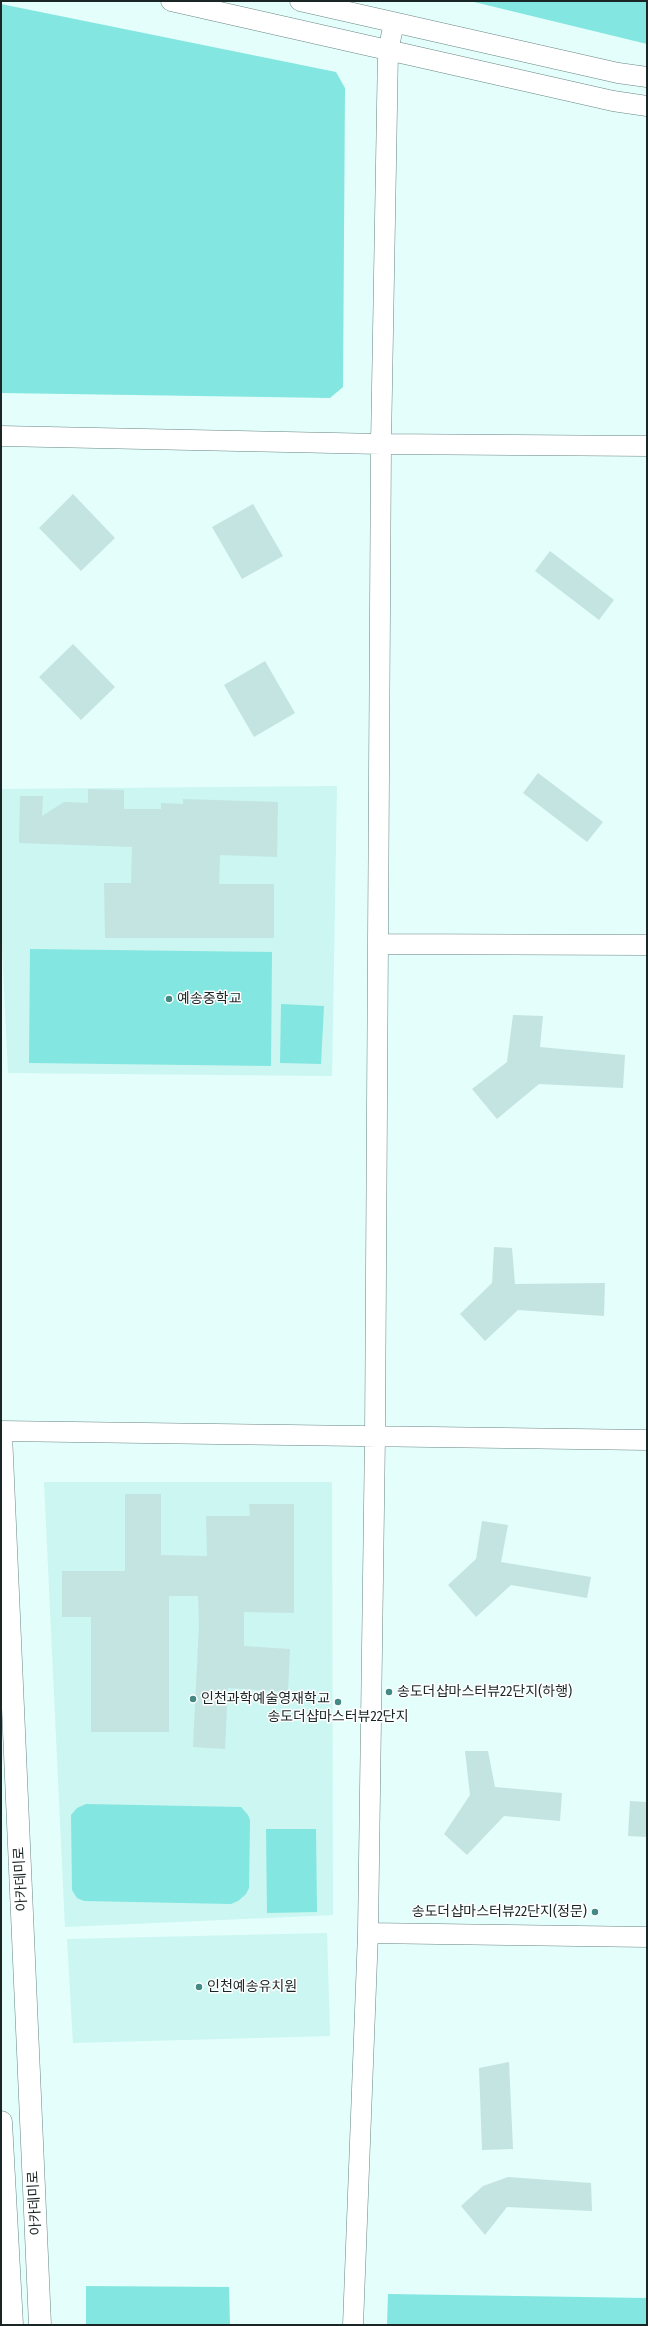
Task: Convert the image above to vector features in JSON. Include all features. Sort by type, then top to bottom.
[{"type":"main road","name":"아카데미로","points":[[1,1433],[40,2325]]},
{"type":"main road","points":[[1,2122],[12,2325]]},
{"type":"street","points":[[171,1],[613,102],[647,106]]},
{"type":"street","points":[[300,1],[618,73],[647,77]]},
{"type":"street","points":[[353,2325],[368,1933],[375,1436],[381,444],[388,51],[394,23]]},
{"type":"street","points":[[1,436],[381,444],[647,446]]},
{"type":"street","points":[[379,944],[647,945]]},
{"type":"street","points":[[1,1433],[647,1440]]},
{"type":"street","points":[[368,1933],[647,1937]]},
{"type":"shaded area","points":[[470,1],[647,1],[647,44]]},
{"type":"shaded area","points":[[1,4],[336,72],[345,88],[343,387],[330,398],[1,393]]},
{"type":"shaded area","name":"예송중학교","points":[[337,786],[332,1076],[8,1073],[1,925],[1,789]]},
{"type":"shaded area","points":[[30,949],[272,952],[271,1066],[29,1063]]},
{"type":"shaded area","points":[[281,1004],[324,1006],[321,1064],[280,1063]]},
{"type":"shaded area","name":"인천과학예술영재학교","points":[[44,1482],[332,1482],[333,1915],[65,1927]]},
{"type":"shaded area","points":[[86,1804],[241,1807],[248,1815],[250,1820],[249,1888],[246,1894],[238,1901],[231,1904],[84,1901],[77,1898],[72,1890],[71,1815],[77,1808]]},
{"type":"shaded area","points":[[266,1829],[316,1829],[317,1912],[267,1913]]},
{"type":"shaded area","name":"인천예송유치원","points":[[327,1933],[330,2036],[73,2043],[67,1939]]},
{"type":"shaded area","points":[[86,2286],[229,2287],[230,2325],[86,2325]]},
{"type":"shaded area","points":[[388,2294],[647,2298],[647,2325],[387,2325]]},
{"type":"building","points":[[73,494],[115,538],[81,571],[39,528]]},
{"type":"building","points":[[253,504],[283,556],[242,579],[212,527]]},
{"type":"building","points":[[550,551],[614,600],[599,620],[535,571]]},
{"type":"building","points":[[73,644],[115,687],[81,720],[39,677]]},
{"type":"building","points":[[265,661],[295,713],[254,737],[224,685]]},
{"type":"building","points":[[538,773],[603,822],[587,842],[523,793]]},
{"type":"building","points":[[88,789],[124,790],[124,809],[161,809],[161,803],[183,804],[183,799],[278,802],[277,857],[220,855],[219,884],[274,884],[274,938],[105,938],[104,883],[131,883],[132,847],[19,843],[20,796],[43,796],[42,816],[64,802],[88,803]]},
{"type":"building","points":[[513,1015],[543,1016],[540,1047],[625,1055],[623,1088],[539,1084],[497,1119],[472,1089],[507,1062]]},
{"type":"building","points":[[494,1247],[512,1248],[515,1284],[605,1283],[604,1316],[518,1310],[485,1341],[460,1314],[492,1283]]},
{"type":"building","points":[[125,1494],[161,1494],[161,1555],[207,1556],[206,1516],[250,1516],[249,1504],[294,1504],[294,1613],[244,1612],[244,1646],[290,1649],[288,1692],[228,1688],[225,1749],[193,1747],[199,1625],[198,1596],[169,1596],[169,1732],[91,1732],[91,1617],[62,1617],[62,1571],[125,1571]]},
{"type":"building","points":[[482,1521],[508,1525],[501,1562],[591,1577],[587,1598],[511,1585],[476,1617],[448,1585],[476,1559]]},
{"type":"building","points":[[465,1751],[488,1751],[495,1787],[562,1793],[560,1821],[504,1816],[467,1855],[444,1834],[470,1795]]},
{"type":"building","points":[[630,1801],[647,1802],[647,1837],[628,1836]]},
{"type":"building","points":[[509,2062],[513,2149],[482,2150],[479,2068]]},
{"type":"building","points":[[508,2177],[591,2183],[592,2211],[507,2207],[485,2235],[461,2206],[483,2186]]},
{"type":"place","name":"예송중학교","points":[[169,999]]},
{"type":"place","name":"송도더샵마스터뷰22단지(하행)","points":[[389,1692]]},
{"type":"place","name":"인천과학예술영재학교","points":[[193,1699]]},
{"type":"place","name":"송도더샵마스터뷰22단지","points":[[338,1702]]},
{"type":"place","name":"송도더샵마스터뷰22단지(정문)","points":[[595,1912]]},
{"type":"place","name":"인천예송유치원","points":[[199,1987]]}]
